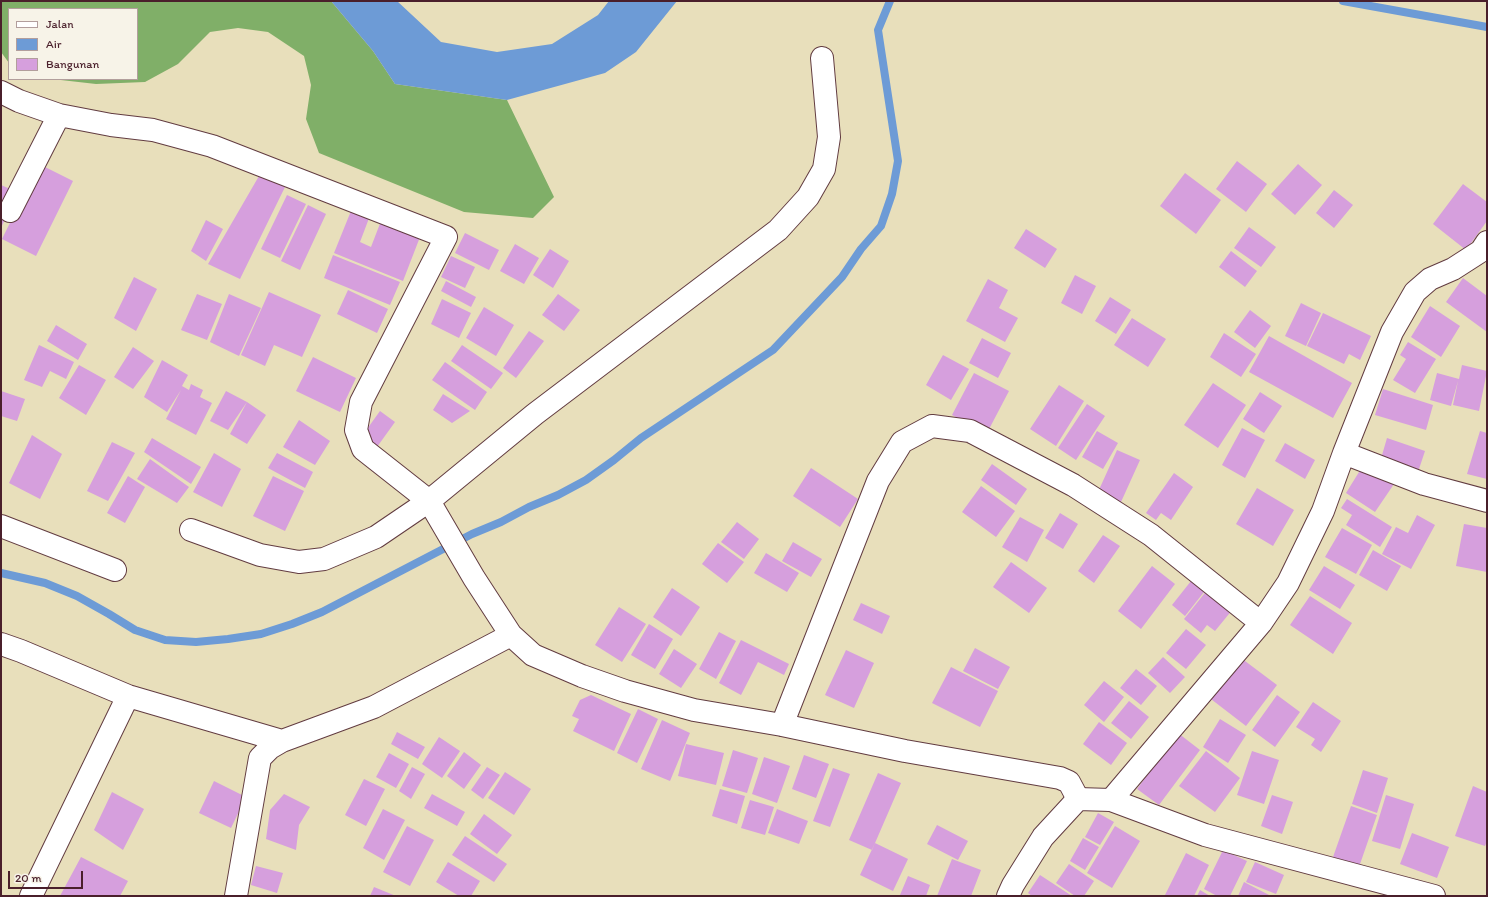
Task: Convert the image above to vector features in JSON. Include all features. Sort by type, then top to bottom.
[{"type":"street","points":[[191,530],[260,555],[299,562],[324,559],[376,537],[428,501],[535,414],[778,230],[808,197],[824,169],[829,138],[822,58]]},
{"type":"street","points":[[1,92],[19,101],[59,115],[111,125],[153,130],[212,146],[446,237],[361,402],[356,430],[363,449],[428,501],[474,578],[511,635],[533,655],[582,676],[625,691],[694,710],[782,725],[905,750],[1060,778],[1069,782],[1078,798]]},
{"type":"street","points":[[10,211],[59,115]]},
{"type":"street","points":[[1112,800],[1261,623],[1288,583],[1323,511],[1344,453],[1392,332],[1415,292],[1430,279],[1453,268],[1481,251],[1487,242]]},
{"type":"street","points":[[782,725],[878,481],[902,442],[932,426],[970,431],[1073,485],[1151,534],[1261,623]]},
{"type":"street","points":[[1344,453],[1424,484],[1487,501]]},
{"type":"street","points":[[1,526],[116,570]]},
{"type":"street","points":[[236,896],[260,758],[270,748],[282,741],[374,707],[511,635]]},
{"type":"street","points":[[1,644],[128,696],[282,741]]},
{"type":"street","points":[[31,896],[128,696]]},
{"type":"street","points":[[1078,798],[1112,800],[1205,835],[1434,896]]},
{"type":"street","points":[[1008,896],[1013,885],[1043,837],[1078,798]]},
{"type":"green space","points":[[1,1],[331,1],[373,51],[395,84],[507,100],[554,197],[533,218],[464,212],[319,153],[306,119],[311,85],[304,56],[268,32],[238,28],[210,32],[178,64],[145,82],[96,84],[61,80],[138,80],[138,8],[8,8],[8,62],[1,52]]},
{"type":"water","points":[[331,1],[397,1],[441,42],[497,52],[552,44],[598,15],[609,1],[677,1],[636,52],[605,73],[507,100],[395,84],[373,51]]},
{"type":"building","points":[[1237,161],[1267,184],[1246,212],[1216,189]]},
{"type":"building","points":[[39,164],[73,181],[36,256],[2,239]]},
{"type":"building","points":[[1298,164],[1322,185],[1295,215],[1271,194]]},
{"type":"building","points":[[1185,173],[1221,200],[1196,234],[1160,206]]},
{"type":"building","points":[[259,176],[285,187],[240,279],[208,264]]},
{"type":"building","points":[[1463,184],[1487,202],[1487,221],[1466,250],[1433,224]]},
{"type":"building","points":[[1,185],[17,192],[1,228]]},
{"type":"building","points":[[1334,190],[1353,205],[1334,228],[1316,213]]},
{"type":"building","points":[[287,195],[306,204],[280,258],[261,249]]},
{"type":"building","points":[[308,205],[326,214],[300,270],[281,261]]},
{"type":"building","points":[[353,206],[371,213],[360,242],[371,247],[381,221],[420,237],[403,281],[334,253]]},
{"type":"building","points":[[206,220],[223,229],[206,261],[191,251]]},
{"type":"building","points":[[1249,227],[1276,247],[1261,267],[1234,248]]},
{"type":"building","points":[[1026,229],[1057,249],[1045,268],[1014,248]]},
{"type":"building","points":[[465,233],[499,250],[489,270],[455,253]]},
{"type":"building","points":[[515,244],[539,258],[524,284],[500,271]]},
{"type":"building","points":[[550,249],[569,261],[553,288],[533,275]]},
{"type":"building","points":[[1231,251],[1257,271],[1245,287],[1219,267]]},
{"type":"building","points":[[333,255],[400,282],[390,305],[324,278]]},
{"type":"building","points":[[451,256],[475,267],[465,288],[441,277]]},
{"type":"building","points":[[1075,275],[1096,286],[1082,314],[1061,303]]},
{"type":"building","points":[[134,277],[157,289],[136,331],[114,318]]},
{"type":"building","points":[[1463,278],[1487,296],[1487,332],[1446,302]]},
{"type":"building","points":[[988,279],[1008,290],[999,308],[1018,318],[1005,342],[966,321]]},
{"type":"building","points":[[446,281],[476,297],[471,307],[441,291]]},
{"type":"building","points":[[348,290],[388,309],[377,333],[337,314]]},
{"type":"building","points":[[269,292],[321,315],[302,357],[274,345],[265,366],[241,355]]},
{"type":"building","points":[[197,294],[222,304],[207,340],[181,330]]},
{"type":"building","points":[[229,294],[261,308],[239,356],[210,342]]},
{"type":"building","points":[[558,294],[580,310],[564,331],[542,315]]},
{"type":"building","points":[[1110,297],[1131,310],[1116,334],[1095,321]]},
{"type":"building","points":[[442,299],[471,313],[459,338],[431,324]]},
{"type":"building","points":[[1301,303],[1321,313],[1306,346],[1285,336]]},
{"type":"building","points":[[1430,306],[1460,326],[1441,357],[1411,337]]},
{"type":"building","points":[[484,307],[514,325],[496,356],[466,338]]},
{"type":"building","points":[[1250,310],[1271,326],[1255,348],[1234,332]]},
{"type":"building","points":[[1323,313],[1371,336],[1360,360],[1349,354],[1344,364],[1307,346]]},
{"type":"building","points":[[1132,318],[1166,339],[1148,367],[1114,345]]},
{"type":"building","points":[[56,325],[87,344],[78,360],[47,341]]},
{"type":"building","points":[[529,331],[544,341],[516,378],[503,368]]},
{"type":"building","points":[[1224,333],[1256,354],[1241,377],[1210,357]]},
{"type":"building","points":[[1269,336],[1352,383],[1333,418],[1249,372]]},
{"type":"building","points":[[982,338],[1011,353],[998,378],[969,363]]},
{"type":"building","points":[[1408,342],[1436,359],[1415,393],[1393,380],[1406,359],[1400,355]]},
{"type":"building","points":[[39,345],[74,362],[66,379],[50,371],[42,387],[24,380]]},
{"type":"building","points":[[462,345],[503,373],[491,389],[451,361]]},
{"type":"building","points":[[133,347],[154,361],[133,389],[114,377]]},
{"type":"building","points":[[943,355],[969,369],[951,400],[926,385]]},
{"type":"building","points":[[313,357],[356,378],[340,412],[296,391]]},
{"type":"building","points":[[162,360],[188,375],[182,386],[189,390],[191,384],[203,390],[200,397],[212,403],[196,435],[166,419],[181,390],[167,412],[144,397]]},
{"type":"building","points":[[445,362],[487,392],[475,410],[432,380]]},
{"type":"building","points":[[79,365],[106,380],[86,415],[59,398]]},
{"type":"building","points":[[1462,365],[1487,371],[1479,411],[1453,405],[1458,381],[1451,406],[1430,400],[1437,373],[1459,379]]},
{"type":"building","points":[[974,373],[1009,391],[987,433],[952,415]]},
{"type":"building","points":[[1213,383],[1246,405],[1218,448],[1184,425]]},
{"type":"building","points":[[1059,385],[1084,401],[1056,446],[1030,429]]},
{"type":"building","points":[[1383,389],[1433,405],[1426,430],[1375,415]]},
{"type":"building","points":[[1,391],[25,399],[17,421],[1,416]]},
{"type":"building","points":[[226,391],[247,402],[228,430],[210,421]]},
{"type":"building","points":[[1260,392],[1282,406],[1264,433],[1243,419]]},
{"type":"building","points":[[443,394],[470,411],[452,423],[433,410]]},
{"type":"building","points":[[247,402],[266,415],[247,444],[230,434]]},
{"type":"building","points":[[1087,404],[1105,416],[1076,460],[1058,448]]},
{"type":"building","points":[[380,411],[395,422],[377,447],[362,436]]},
{"type":"building","points":[[299,420],[330,441],[315,465],[283,447]]},
{"type":"building","points":[[1242,428],[1265,440],[1245,478],[1222,465]]},
{"type":"building","points":[[1097,431],[1118,443],[1103,469],[1082,457]]},
{"type":"building","points":[[1480,431],[1487,433],[1487,479],[1467,474]]},
{"type":"building","points":[[32,435],[62,454],[40,499],[9,483]]},
{"type":"building","points":[[152,438],[201,467],[191,484],[144,452]]},
{"type":"building","points":[[1387,438],[1425,451],[1417,475],[1380,462]]},
{"type":"building","points":[[112,442],[135,453],[108,501],[87,491]]},
{"type":"building","points":[[1285,443],[1315,460],[1305,479],[1275,461]]},
{"type":"building","points":[[1117,450],[1140,460],[1121,502],[1098,492]]},
{"type":"building","points":[[214,453],[241,469],[222,507],[193,492]]},
{"type":"building","points":[[277,453],[313,472],[305,488],[268,468]]},
{"type":"building","points":[[150,459],[189,487],[177,503],[137,479]]},
{"type":"building","points":[[992,464],[1027,489],[1016,505],[981,480]]},
{"type":"building","points":[[1364,464],[1394,484],[1375,512],[1346,493]]},
{"type":"building","points":[[811,468],[858,499],[840,527],[793,496]]},
{"type":"building","points":[[1174,473],[1193,487],[1171,520],[1161,513],[1156,520],[1146,513]]},
{"type":"building","points":[[128,476],[145,487],[125,523],[107,513]]},
{"type":"building","points":[[273,476],[304,491],[285,531],[253,516]]},
{"type":"building","points":[[981,486],[1015,511],[996,537],[962,512]]},
{"type":"building","points":[[1257,488],[1294,510],[1273,546],[1236,524]]},
{"type":"building","points":[[1347,499],[1392,527],[1380,547],[1346,525],[1352,515],[1341,508]]},
{"type":"building","points":[[1060,513],[1078,524],[1063,549],[1045,538]]},
{"type":"building","points":[[1417,515],[1435,525],[1411,569],[1382,554],[1396,527],[1408,533]]},
{"type":"building","points":[[1020,517],[1044,530],[1027,562],[1002,547]]},
{"type":"building","points":[[737,522],[759,539],[744,559],[721,542]]},
{"type":"building","points":[[1464,524],[1487,528],[1487,572],[1456,566]]},
{"type":"building","points":[[1342,528],[1372,545],[1356,574],[1325,557]]},
{"type":"building","points":[[1103,535],[1120,546],[1094,583],[1078,571]]},
{"type":"building","points":[[793,542],[822,559],[811,577],[782,561]]},
{"type":"building","points":[[718,543],[744,562],[727,583],[702,564]]},
{"type":"building","points":[[1373,550],[1401,566],[1387,591],[1359,575]]},
{"type":"building","points":[[766,553],[799,573],[787,592],[754,573]]},
{"type":"building","points":[[1011,562],[1047,588],[1029,613],[993,587]]},
{"type":"building","points":[[1152,566],[1175,584],[1141,629],[1118,611]]},
{"type":"building","points":[[1324,566],[1355,585],[1340,609],[1309,590]]},
{"type":"building","points":[[1195,576],[1208,587],[1185,616],[1172,605]]},
{"type":"building","points":[[672,588],[700,607],[681,636],[653,617]]},
{"type":"building","points":[[1208,589],[1233,609],[1215,631],[1207,625],[1201,633],[1184,619]]},
{"type":"building","points":[[1310,596],[1352,623],[1333,654],[1290,625]]},
{"type":"building","points":[[861,603],[890,616],[882,634],[853,620]]},
{"type":"building","points":[[619,607],[646,624],[622,662],[595,645]]},
{"type":"building","points":[[649,624],[673,639],[655,669],[631,655]]},
{"type":"building","points":[[1186,629],[1206,645],[1186,669],[1166,653]]},
{"type":"building","points":[[719,632],[736,641],[716,679],[699,669]]},
{"type":"building","points":[[741,640],[789,664],[784,675],[758,662],[741,695],[719,683]]},
{"type":"building","points":[[975,648],[1010,667],[998,689],[963,671]]},
{"type":"building","points":[[674,649],[697,664],[681,688],[659,674]]},
{"type":"building","points":[[846,650],[874,663],[854,708],[825,695]]},
{"type":"building","points":[[1237,655],[1277,685],[1246,726],[1207,696]]},
{"type":"building","points":[[1163,657],[1185,677],[1170,693],[1148,673]]},
{"type":"building","points":[[951,667],[998,691],[980,727],[932,703]]},
{"type":"building","points":[[1136,669],[1157,686],[1141,705],[1120,688]]},
{"type":"building","points":[[1104,681],[1124,697],[1104,722],[1084,705]]},
{"type":"building","points":[[591,695],[631,714],[614,751],[573,731],[579,719],[572,716],[580,700]]},
{"type":"building","points":[[1277,695],[1300,712],[1275,747],[1252,730]]},
{"type":"building","points":[[1129,701],[1149,717],[1131,739],[1111,723]]},
{"type":"building","points":[[1313,702],[1341,721],[1321,752],[1311,745],[1315,739],[1296,727]]},
{"type":"building","points":[[638,709],[658,719],[637,763],[617,753]]},
{"type":"building","points":[[1220,719],[1246,735],[1228,763],[1203,747]]},
{"type":"building","points":[[662,720],[690,733],[670,781],[641,769]]},
{"type":"building","points":[[1099,722],[1127,743],[1111,765],[1083,744]]},
{"type":"building","points":[[397,732],[425,747],[418,759],[391,744]]},
{"type":"building","points":[[1178,733],[1200,750],[1159,805],[1137,789]]},
{"type":"building","points":[[439,737],[460,751],[442,778],[422,764]]},
{"type":"building","points":[[686,744],[724,753],[716,785],[678,776]]},
{"type":"building","points":[[733,750],[758,758],[747,793],[722,786]]},
{"type":"building","points":[[1206,751],[1240,778],[1215,812],[1179,786]]},
{"type":"building","points":[[1252,751],[1279,760],[1264,804],[1237,795]]},
{"type":"building","points":[[464,752],[481,765],[464,789],[447,776]]},
{"type":"building","points":[[389,753],[409,764],[396,788],[376,777]]},
{"type":"building","points":[[804,755],[829,764],[816,798],[792,789]]},
{"type":"building","points":[[764,757],[790,766],[777,803],[752,794]]},
{"type":"building","points":[[412,767],[425,774],[411,799],[399,791]]},
{"type":"building","points":[[487,767],[500,775],[483,799],[471,790]]},
{"type":"building","points":[[833,768],[850,774],[830,827],[813,821]]},
{"type":"building","points":[[1363,770],[1388,778],[1377,813],[1352,804]]},
{"type":"building","points":[[505,772],[531,789],[514,815],[488,798]]},
{"type":"building","points":[[878,773],[901,783],[872,850],[849,840]]},
{"type":"building","points":[[364,779],[385,789],[366,826],[345,815]]},
{"type":"building","points":[[214,781],[246,797],[231,828],[199,813]]},
{"type":"building","points":[[1473,786],[1487,792],[1487,841],[1485,846],[1455,836]]},
{"type":"building","points":[[720,789],[745,796],[737,824],[712,816]]},
{"type":"building","points":[[112,792],[144,809],[123,850],[94,830]]},
{"type":"building","points":[[284,794],[310,807],[299,825],[296,850],[266,839],[270,810]]},
{"type":"building","points":[[432,794],[465,812],[457,826],[424,808]]},
{"type":"building","points":[[1272,795],[1293,802],[1282,834],[1261,826]]},
{"type":"building","points":[[1386,795],[1414,804],[1400,849],[1372,841]]},
{"type":"building","points":[[750,800],[774,807],[765,835],[741,828]]},
{"type":"building","points":[[1351,806],[1377,815],[1359,867],[1333,857]]},
{"type":"building","points":[[383,809],[405,820],[384,860],[363,848]]},
{"type":"building","points":[[777,809],[808,821],[799,844],[768,833]]},
{"type":"building","points":[[1098,813],[1114,822],[1100,845],[1085,837]]},
{"type":"building","points":[[484,814],[512,835],[497,854],[470,834]]},
{"type":"building","points":[[937,825],[968,841],[958,860],[927,844]]},
{"type":"building","points":[[407,826],[434,840],[410,886],[383,872]]},
{"type":"building","points":[[1115,826],[1140,841],[1112,888],[1087,873]]},
{"type":"building","points":[[1412,833],[1449,847],[1437,878],[1400,864]]},
{"type":"building","points":[[465,836],[507,864],[494,882],[452,855]]},
{"type":"building","points":[[1083,838],[1099,847],[1085,870],[1070,861]]},
{"type":"building","points":[[875,843],[908,859],[893,891],[860,875]]},
{"type":"building","points":[[1223,850],[1247,861],[1230,896],[1217,896],[1204,889]]},
{"type":"building","points":[[1186,853],[1209,865],[1194,896],[1167,896],[1165,895]]},
{"type":"building","points":[[81,857],[128,881],[120,896],[60,896]]},
{"type":"building","points":[[952,859],[981,870],[971,896],[937,896]]},
{"type":"building","points":[[448,862],[480,881],[471,896],[459,896],[436,882]]},
{"type":"building","points":[[1255,862],[1284,875],[1276,894],[1246,882]]},
{"type":"building","points":[[1069,864],[1094,881],[1084,896],[1075,896],[1056,883]]},
{"type":"building","points":[[256,866],[283,873],[277,893],[251,885]]},
{"type":"building","points":[[1040,875],[1072,896],[1032,896],[1028,893]]},
{"type":"building","points":[[908,876],[930,885],[926,896],[900,895]]},
{"type":"building","points":[[1244,882],[1271,896],[1238,896]]},
{"type":"building","points":[[374,887],[396,896],[370,896]]},
{"type":"building","points":[[1200,890],[1210,896],[1197,896]]},
{"type":"waterway","points":[[1,573],[45,583],[77,596],[135,630],[165,640],[196,642],[261,634],[322,612],[472,534],[501,522],[586,480],[641,438],[773,350],[842,277],[861,249],[881,226],[892,194],[898,161],[878,30],[890,1]]},
{"type":"waterway","points":[[1343,1],[1487,27]]}]
